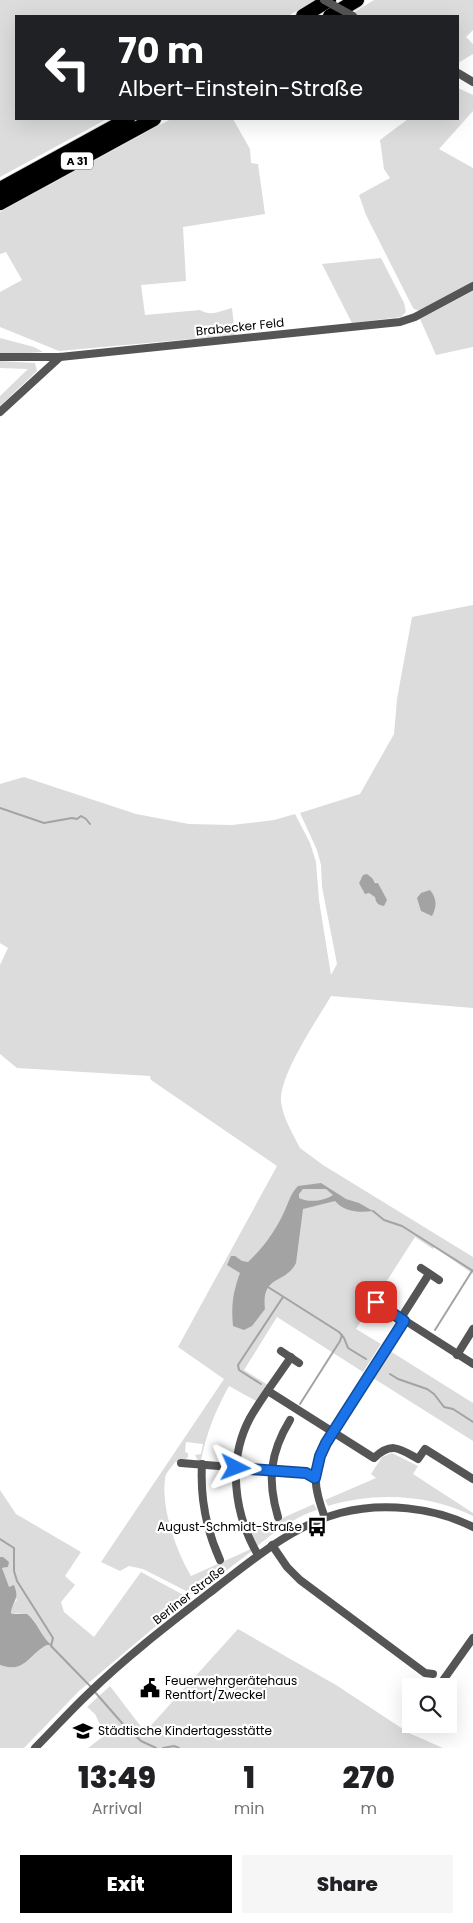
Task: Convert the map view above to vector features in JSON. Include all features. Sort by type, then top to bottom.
[{"type":"highway","points":[[305,15],[329,0]]},
{"type":"highway","points":[[332,15],[357,0]]},
{"type":"highway","name":"A 31","points":[[0,189],[126,120]]},
{"type":"highway","name":"A 31","points":[[0,203],[152,120]]},
{"type":"street","points":[[324,0],[351,15]]},
{"type":"street","points":[[459,74],[473,82]]},
{"type":"street","name":"Brabecker Feld","points":[[0,357],[60,357],[400,322],[416,317],[473,286]]},
{"type":"street","points":[[0,412],[60,357]]},
{"type":"street","points":[[421,1268],[439,1280]]},
{"type":"street","points":[[325,1518],[316,1495],[315,1478],[320,1456],[430,1274]]},
{"type":"street","points":[[376,1302],[473,1364]]},
{"type":"street","points":[[457,1355],[473,1329]]},
{"type":"street","points":[[281,1351],[299,1363]]},
{"type":"street","points":[[258,1555],[248,1538],[240,1514],[236,1468],[240,1445],[250,1419],[291,1357]]},
{"type":"street","points":[[268,1391],[374,1458],[384,1449],[394,1447],[418,1459],[425,1449],[473,1479]]},
{"type":"street","points":[[278,1517],[272,1494],[271,1470],[277,1445],[290,1420]]},
{"type":"street","points":[[181,1463],[306,1473],[315,1478]]},
{"type":"street","points":[[202,1464],[201,1482],[206,1522],[220,1560]]},
{"type":"street","name":"Berliner Straße","points":[[35,1748],[89,1693],[140,1648],[272,1545],[325,1518],[365,1508],[384,1507],[428,1512],[454,1519],[473,1527]]},
{"type":"street","points":[[272,1545],[287,1567],[306,1585],[425,1673],[433,1674]]},
{"type":"street","points":[[445,1678],[473,1638]]},
{"type":"shaded area","points":[[0,0],[315,0],[290,15],[15,15],[15,120],[105,120],[0,177]]},
{"type":"shaded area","points":[[374,0],[473,0],[473,30],[466,37],[473,44],[473,54],[459,62],[459,15],[350,15]]},
{"type":"shaded area","points":[[459,88],[473,95],[473,111],[439,149],[473,168],[473,283],[420,311],[412,306],[366,215],[359,195],[390,178],[384,169],[380,140],[407,120],[459,120]]},
{"type":"shaded area","points":[[169,120],[234,120],[250,149],[251,163],[258,164],[265,214],[183,227],[186,281],[141,285],[145,315],[200,310],[212,313],[232,308],[235,335],[59,351],[0,327],[0,292],[22,280],[6,252],[0,254],[0,212]]},
{"type":"shaded area","points":[[381,258],[404,303],[406,312],[401,317],[352,323],[322,264]]},
{"type":"shaded area","points":[[473,291],[473,347],[436,355],[420,319]]},
{"type":"shaded area","points":[[0,338],[34,347],[43,352],[0,355]]},
{"type":"shaded area","points":[[0,361],[35,363],[37,371],[0,406],[0,396],[28,369],[0,368]]},
{"type":"shaded area","points":[[473,605],[473,1008],[331,996],[292,1063],[282,1091],[281,1102],[286,1120],[300,1148],[323,1165],[473,1257],[473,1274],[434,1247],[433,1249],[415,1237],[356,1329],[381,1344],[363,1372],[277,1317],[244,1370],[268,1385],[258,1402],[229,1386],[212,1422],[201,1461],[198,1461],[195,1455],[201,1454],[203,1444],[186,1442],[185,1452],[188,1453],[188,1457],[175,1462],[165,1477],[165,1503],[171,1529],[185,1566],[191,1576],[251,1549],[252,1551],[194,1595],[143,1569],[129,1566],[120,1571],[101,1562],[224,1379],[178,1347],[277,1166],[151,1080],[150,1076],[17,1068],[0,1054],[0,965],[8,948],[0,943],[0,784],[24,777],[136,814],[189,824],[232,825],[274,820],[295,814],[310,843],[316,862],[319,900],[331,975],[337,964],[322,887],[321,865],[317,850],[300,813],[360,794],[394,734],[397,699],[412,617]],"holes":[[[361,879],[378,883],[386,900],[371,894],[359,883]]]},
{"type":"shaded area","points":[[367,874],[375,883],[378,883],[387,900],[384,906],[380,905],[375,897],[369,893],[365,894],[359,883],[363,875]]},
{"type":"shaded area","points":[[430,890],[436,903],[432,916],[421,911],[417,898],[421,893]]},
{"type":"shaded area","points":[[321,1183],[346,1199],[359,1203],[373,1211],[348,1210],[335,1201],[303,1209],[296,1263],[286,1275],[270,1285],[265,1298],[265,1309],[252,1326],[244,1330],[233,1326],[233,1299],[240,1273],[227,1265],[231,1256],[248,1262],[254,1256],[274,1231],[292,1194],[298,1186]],"holes":[[[303,1189],[326,1189],[333,1195],[316,1201],[299,1198],[299,1194]]]},
{"type":"shaded area","points":[[390,1351],[473,1403],[473,1441],[373,1378]]},
{"type":"shaded area","points":[[392,1453],[418,1466],[413,1474],[473,1513],[473,1516],[438,1503],[420,1499],[383,1497],[328,1506],[325,1500],[376,1478],[371,1474],[382,1457]]},
{"type":"shaded area","points":[[0,1490],[16,1514],[81,1552],[65,1576],[75,1585],[61,1602],[64,1612],[94,1637],[141,1572],[189,1598],[79,1691],[24,1748],[0,1748],[0,1665],[15,1667],[21,1665],[47,1645],[51,1646],[28,1615],[13,1614],[11,1612],[13,1604],[17,1600],[7,1584],[2,1568],[8,1567],[3,1557],[0,1557]]},
{"type":"shaded area","points":[[314,1504],[317,1510],[292,1521],[255,1548],[249,1533]]},
{"type":"shaded area","points":[[0,1557],[9,1562],[8,1567],[2,1568],[9,1587],[14,1585],[16,1590],[11,1613],[27,1614],[53,1646],[47,1645],[26,1662],[15,1667],[0,1665]]},
{"type":"shaded area","points":[[238,1629],[336,1685],[402,1728],[402,1733],[409,1733],[443,1748],[88,1748],[105,1735],[95,1714],[87,1707],[110,1686],[145,1732]]},
{"type":"waterway","points":[[0,808],[44,823],[72,818],[77,819],[81,816],[90,824]]},
{"type":"waterway","points":[[373,1211],[384,1220],[402,1226],[473,1271]]},
{"type":"waterway","points":[[435,1330],[472,1271]]},
{"type":"waterway","points":[[268,1287],[339,1332],[348,1348],[366,1359]]},
{"type":"waterway","points":[[261,1384],[239,1370],[238,1365],[283,1297]]},
{"type":"waterway","points":[[300,1404],[342,1335]]},
{"type":"waterway","points":[[390,1374],[398,1379],[427,1389],[434,1394],[444,1407],[453,1409],[473,1422]]},
{"type":"waterway","points":[[0,1539],[14,1548],[14,1571],[17,1581],[53,1638],[51,1646],[91,1687]]},
{"type":"waterway","points":[[94,1691],[122,1723],[141,1741],[156,1748]]},
{"type":"waterway","points":[[163,1748],[174,1746],[179,1748]]},
{"type":"place","name":"August-Schmidt-Straße","points":[[317,1527]]},
{"type":"place","name":"Feuerwehrgerätehaus Rentfort/Zweckel","points":[[150,1688]]},
{"type":"place","name":"Städtische Kindertagesstätte","points":[[83,1731]]},
{"type":"route","points":[[236,1468],[306,1473],[315,1478],[316,1468],[326,1443],[404,1321],[376,1302]]}]
